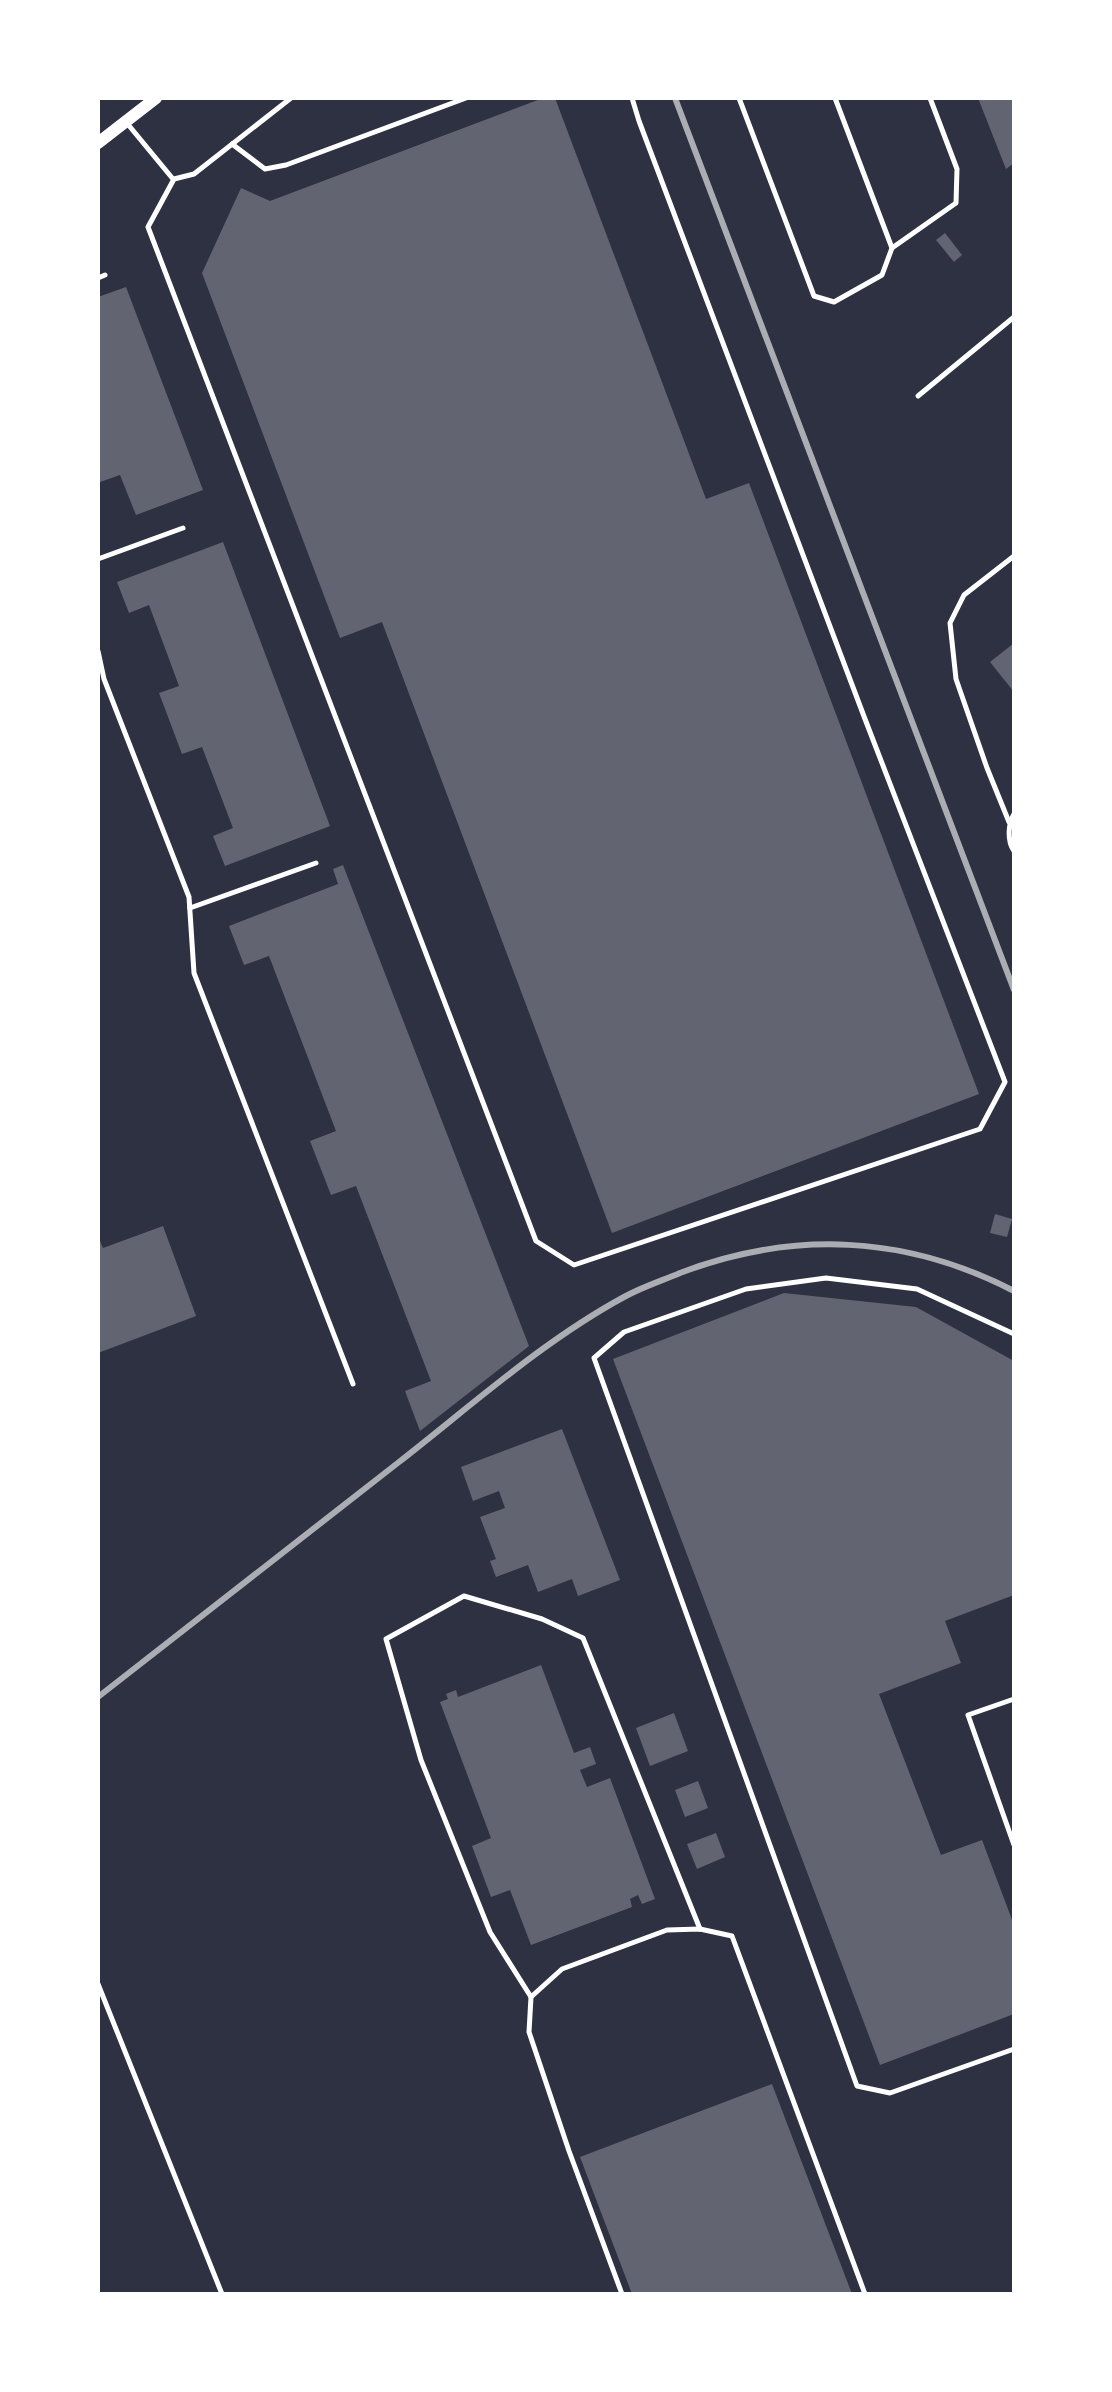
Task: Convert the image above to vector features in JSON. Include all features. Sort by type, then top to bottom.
[{"type":"main road","points":[[98,143],[156,98]]},
{"type":"lane","points":[[291,98],[194,174],[174,179],[148,227],[536,1241],[574,1265],[980,1129],[1005,1082],[632,98]]},
{"type":"lane","points":[[232,144],[265,169],[286,165],[466,98]]},
{"type":"lane","points":[[739,98],[814,296],[834,302],[882,275],[892,248],[956,203],[957,169],[930,98]]},
{"type":"lane","points":[[835,98],[892,248]]},
{"type":"lane","points":[[126,122],[174,179]]},
{"type":"lane","points":[[98,278],[105,275]]},
{"type":"lane","points":[[918,396],[1014,317]]},
{"type":"lane","points":[[98,559],[183,528]]},
{"type":"lane","points":[[1014,556],[964,595],[950,623],[956,679],[1009,822],[1010,846],[1014,851]]},
{"type":"lane","points":[[98,651],[104,679],[189,897],[194,973],[353,1384]]},
{"type":"lane","points":[[1009,822],[1014,814]]},
{"type":"lane","points":[[190,908],[316,863]]},
{"type":"lane","points":[[1014,1334],[917,1289],[826,1278],[746,1289],[624,1332],[594,1358],[857,2086],[890,2093],[1014,2049]]},
{"type":"lane","points":[[622,2294],[529,2032],[531,1997],[490,1932],[421,1760],[386,1639],[464,1596],[542,1619],[583,1638],[700,1929]]},
{"type":"lane","points":[[1014,1699],[968,1715],[1014,1845]]},
{"type":"lane","points":[[531,1997],[562,1969],[667,1930],[700,1929],[732,1936],[865,2294]]},
{"type":"lane","points":[[98,1984],[222,2294]]},
{"type":"building","points":[[543,98],[555,98],[706,499],[749,483],[979,1094],[612,1233],[382,622],[340,638],[202,273],[241,188],[270,201]]},
{"type":"building","points":[[978,98],[1014,98],[1014,163],[1006,169]]},
{"type":"building","points":[[945,233],[962,255],[954,262],[936,240]]},
{"type":"building","points":[[126,287],[203,490],[136,515],[120,475],[100,482],[98,477],[98,297]]},
{"type":"building","points":[[223,542],[330,826],[225,866],[213,836],[233,828],[202,747],[182,754],[159,693],[179,686],[149,605],[129,613],[117,582]]},
{"type":"building","points":[[1014,643],[1014,692],[990,662]]},
{"type":"building","points":[[343,865],[529,1346],[420,1431],[405,1391],[431,1381],[356,1186],[331,1195],[310,1141],[336,1131],[269,956],[244,965],[229,926],[338,884],[333,869]]},
{"type":"building","points":[[995,1214],[1012,1219],[1007,1237],[990,1233]]},
{"type":"building","points":[[163,1226],[196,1316],[98,1353],[98,1236],[103,1248]]},
{"type":"building","points":[[784,1293],[916,1307],[1014,1361],[1014,1595],[945,1621],[961,1663],[879,1694],[941,1855],[982,1840],[1014,1925],[1014,2014],[880,2065],[613,1359]]},
{"type":"building","points":[[562,1429],[620,1580],[578,1596],[572,1579],[538,1592],[528,1565],[496,1577],[490,1561],[496,1559],[480,1517],[505,1508],[499,1491],[473,1501],[461,1467]]},
{"type":"building","points":[[541,1665],[574,1753],[590,1747],[596,1764],[580,1770],[587,1787],[610,1778],[655,1899],[642,1904],[638,1895],[630,1899],[632,1907],[531,1945],[510,1890],[491,1897],[472,1846],[491,1838],[440,1702],[448,1699],[446,1694],[456,1690],[458,1697]]},
{"type":"building","points":[[674,1713],[688,1751],[650,1766],[636,1728]]},
{"type":"building","points":[[698,1781],[708,1808],[685,1817],[675,1790]]},
{"type":"building","points":[[716,1833],[725,1857],[697,1869],[687,1844]]},
{"type":"building","points":[[772,2084],[852,2294],[632,2294],[580,2157]]},
{"type":"railway","points":[[675,98],[1014,990]]},
{"type":"railway","points":[[98,1697],[536,1354],[594,1314],[638,1290],[722,1259],[807,1245],[849,1245],[891,1249],[932,1259],[973,1272],[1014,1291]]}]
